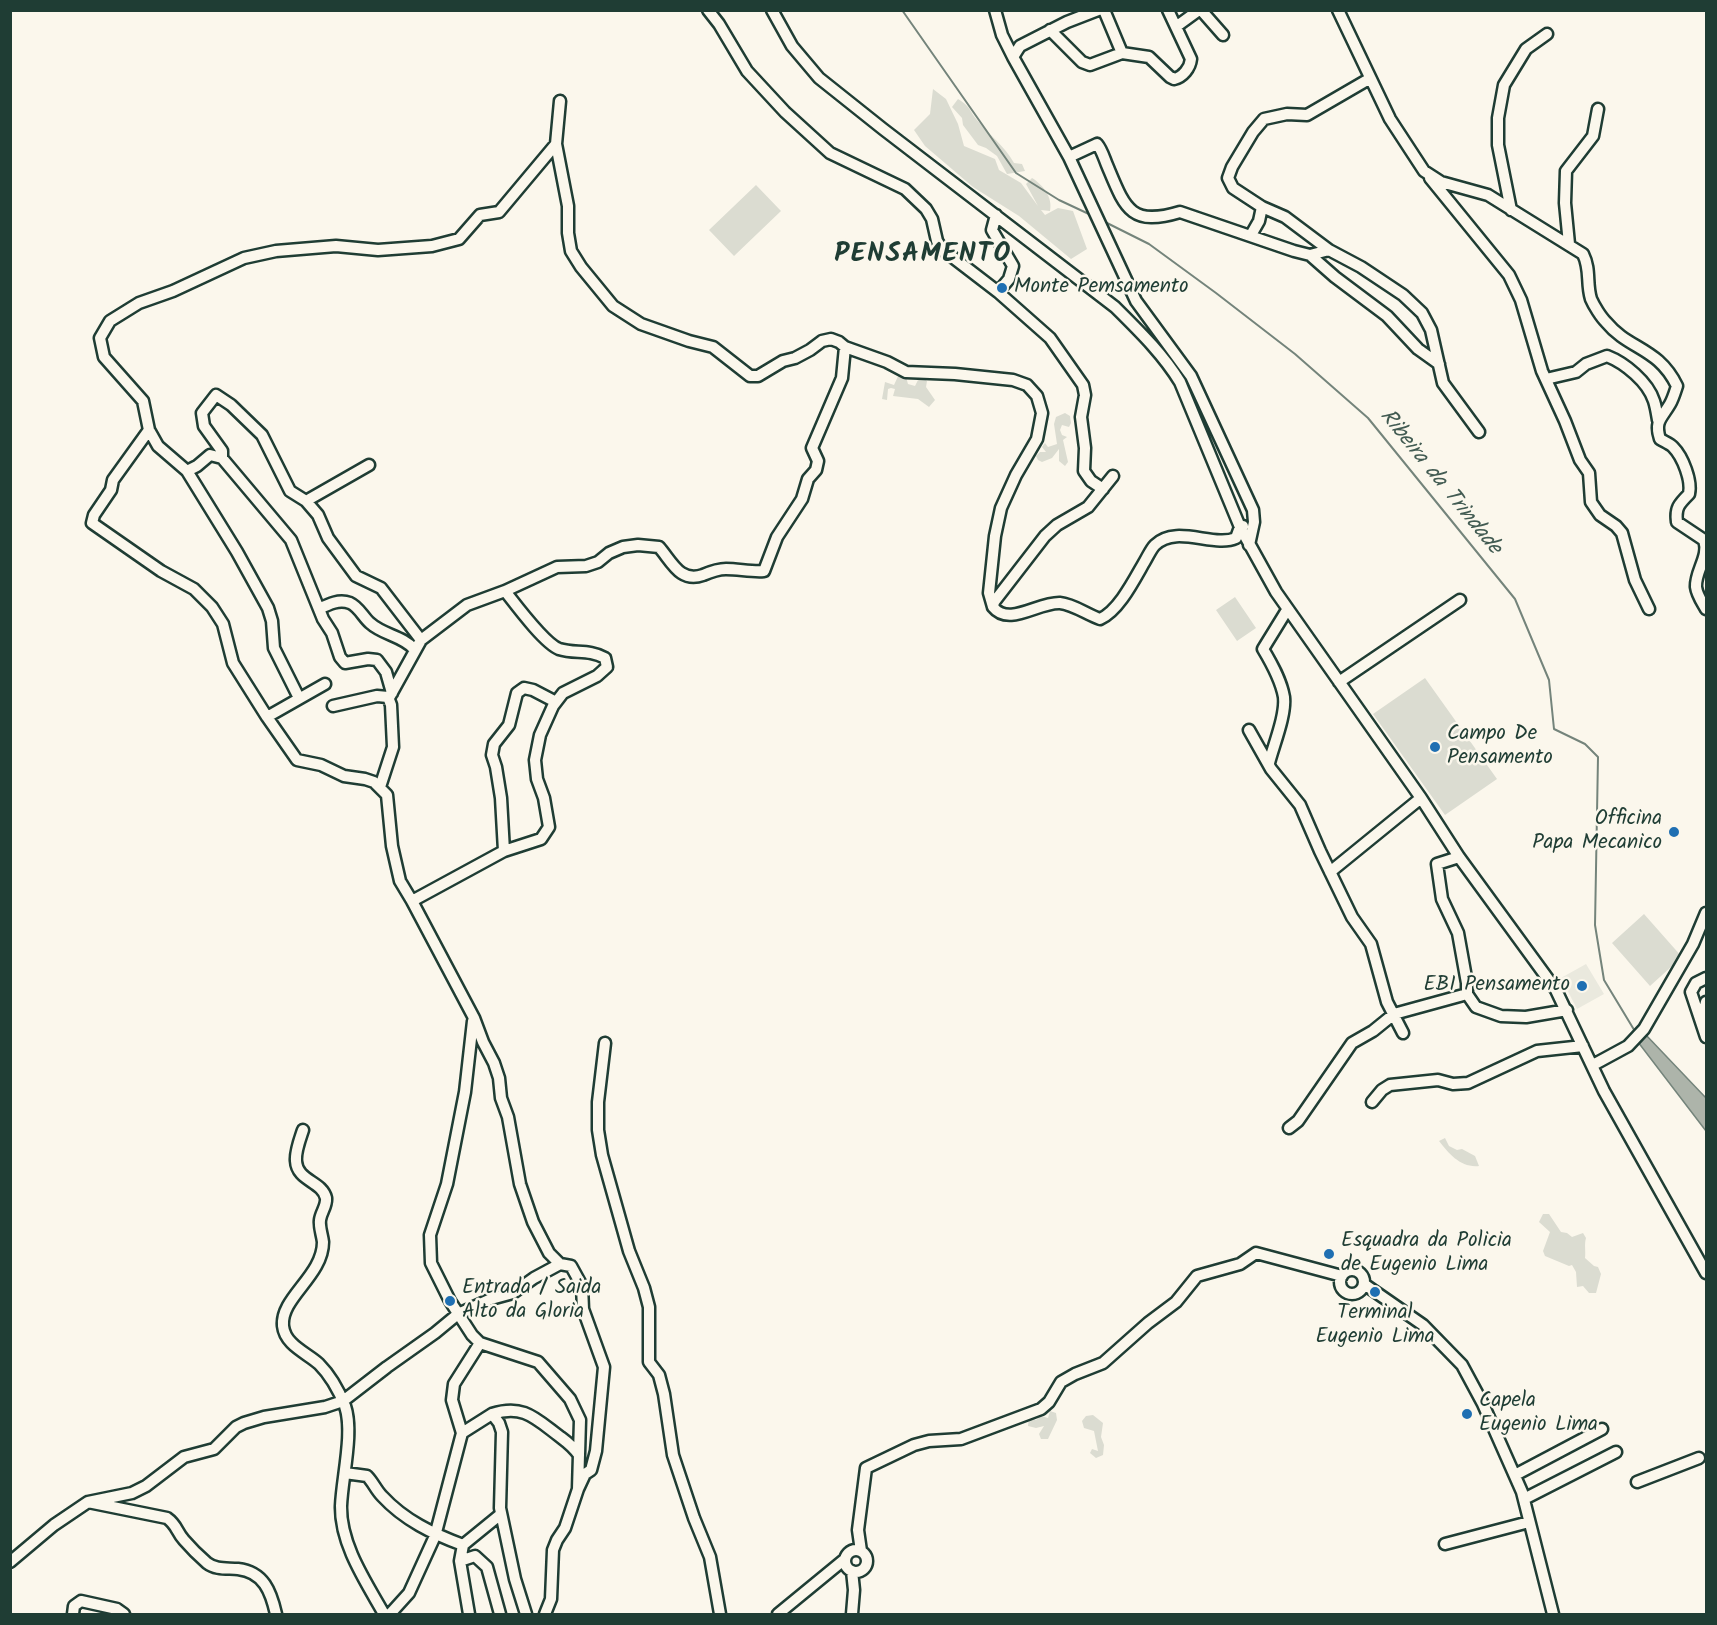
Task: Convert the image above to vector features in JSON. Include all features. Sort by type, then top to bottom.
[{"type":"street","points":[[708,10],[747,71],[785,112],[830,153],[905,189],[926,208],[942,249],[998,292],[1050,338],[1083,385],[1085,395],[1081,417],[1085,448],[1084,471],[1103,489]]},
{"type":"street","points":[[772,10],[792,46],[819,78],[1115,307],[1150,341],[1168,363],[1180,382],[1240,528],[1287,610],[1421,798],[1459,857],[1551,984],[1567,1010],[1605,1091],[1707,1273]]},
{"type":"street","points":[[995,10],[1002,35],[1069,157],[1136,301],[1191,376],[1252,510],[1254,522],[1249,545]]},
{"type":"street","points":[[1013,57],[1020,46],[1067,22],[1098,10]]},
{"type":"street","points":[[1104,10],[1122,53]]},
{"type":"street","points":[[1050,30],[1082,62],[1090,65],[1122,53],[1149,57],[1170,77],[1179,78],[1190,64],[1191,59],[1168,10]]},
{"type":"street","points":[[1177,26],[1200,10],[1222,35]]},
{"type":"street","points":[[1338,10],[1390,119],[1424,171],[1509,275],[1521,300],[1546,378],[1580,460],[1589,473],[1591,502],[1600,516],[1622,533],[1635,580],[1649,609]]},
{"type":"street","points":[[1511,210],[1498,145],[1498,118],[1504,86],[1526,49],[1547,34]]},
{"type":"street","points":[[1369,79],[1307,115],[1287,114],[1264,119],[1252,132],[1228,178],[1233,188],[1262,207],[1285,217],[1329,250],[1361,267],[1404,295],[1422,313],[1431,330],[1443,383],[1479,432]]},
{"type":"street","points":[[560,101],[556,144],[568,206],[571,251],[612,306],[641,324],[689,342],[713,347],[731,359],[743,373],[750,376],[758,376],[783,361],[810,350],[822,341],[831,339],[906,372],[1013,380],[1027,385],[1037,396],[1042,413],[1037,439],[1016,475],[1001,508],[995,536],[990,592],[993,607],[998,613],[1008,617],[1061,603],[1100,619],[1110,615],[1155,545],[1166,539],[1186,536],[1228,542],[1236,538],[1240,528],[1254,522]]},
{"type":"street","points":[[1569,244],[1565,203],[1566,171],[1593,136],[1598,109]]},
{"type":"street","points":[[299,698],[274,648],[272,621],[268,608],[237,552],[187,471],[158,446],[149,430],[143,401],[104,357],[100,338],[110,321],[139,303],[173,291],[244,258],[276,251],[336,246],[378,250],[432,246],[459,239],[480,215],[500,212],[556,144]]},
{"type":"street","points":[[1069,157],[1097,144],[1124,202],[1134,214],[1148,218],[1162,218],[1180,212],[1310,255],[1387,316],[1418,349],[1439,364]]},
{"type":"street","points":[[1424,171],[1441,182],[1488,195],[1583,254],[1587,263],[1591,298],[1606,323],[1629,341],[1658,358],[1677,386],[1670,404],[1658,420]]},
{"type":"street","points":[[1251,235],[1259,221],[1262,207]]},
{"type":"street","points":[[996,215],[992,230],[1013,266],[1009,279],[998,292]]},
{"type":"street","points":[[1310,255],[1329,250]]},
{"type":"street","points":[[390,695],[417,644],[467,605],[505,591],[556,567],[586,566],[598,562],[609,553],[623,547],[638,545],[659,547],[676,570],[686,577],[696,577],[725,569],[764,571],[777,537],[802,499],[808,479],[816,470],[818,461],[812,448],[842,378],[845,347]]},
{"type":"street","points":[[1546,378],[1576,372],[1598,358],[1607,356],[1625,366],[1640,380],[1654,399],[1660,439],[1672,446],[1679,455],[1690,488],[1689,494],[1675,511],[1677,522],[1704,540],[1706,548],[1696,585],[1707,609]]},
{"type":"street","points":[[222,458],[222,451],[204,426],[202,413],[216,395],[231,405],[262,435],[290,491],[306,501],[318,515],[328,538],[356,576],[381,588],[417,644]]},
{"type":"street","points":[[149,430],[113,480],[111,490],[94,515],[92,523],[160,571],[194,589],[212,606],[222,624],[233,663],[297,759],[321,765],[344,776],[365,779],[380,787],[387,795],[392,846],[400,881],[474,1018],[499,1078],[520,1184],[533,1222],[549,1253],[560,1264],[571,1266],[582,1286],[583,1309],[604,1367],[596,1451],[591,1470],[585,1474],[578,1488],[565,1528],[556,1540],[553,1550],[551,1599],[542,1614]]},
{"type":"street","points":[[187,471],[210,455],[222,458],[291,540],[319,609],[332,633],[340,657],[345,663],[377,660],[386,672],[391,705],[393,747],[380,787]]},
{"type":"street","points":[[306,501],[369,465]]},
{"type":"street","points":[[993,607],[994,602],[1045,536],[1057,525],[1088,507],[1113,476]]},
{"type":"street","points":[[412,901],[504,851],[541,839],[549,827],[535,760],[540,735],[556,702],[563,693],[597,676],[607,667],[605,658],[595,652],[560,649],[549,643],[505,591]]},
{"type":"street","points":[[1339,682],[1460,600]]},
{"type":"street","points":[[319,609],[332,603],[351,604],[364,614],[369,622],[393,637],[417,644]]},
{"type":"street","points":[[1269,763],[1283,713],[1284,698],[1274,668],[1263,649],[1287,610]]},
{"type":"street","points":[[267,717],[325,684]]},
{"type":"street","points":[[504,851],[501,798],[492,755],[494,744],[509,725],[517,693],[524,688],[556,702]]},
{"type":"street","points":[[333,706],[390,695]]},
{"type":"street","points":[[1249,730],[1271,769],[1300,805],[1352,917],[1371,944],[1387,1002],[1403,1033]]},
{"type":"street","points":[[1330,872],[1421,798]]},
{"type":"street","points":[[1459,857],[1437,864],[1442,899],[1458,933],[1467,994],[1476,1007],[1501,1016],[1521,1017],[1567,1010]]},
{"type":"street","points":[[1593,1065],[1628,1046],[1644,1029],[1693,945],[1707,913]]},
{"type":"street","points":[[1707,978],[1696,983],[1691,992],[1707,1037]]},
{"type":"street","points":[[1289,1128],[1298,1121],[1352,1043],[1373,1031],[1394,1014],[1467,994]]},
{"type":"street","points":[[1702,1019],[1707,1002]]},
{"type":"street","points":[[474,1018],[465,1092],[447,1184],[430,1235],[431,1263],[439,1281],[472,1335],[480,1343],[538,1362],[547,1370],[576,1408],[581,1433],[578,1488]]},
{"type":"street","points":[[605,1043],[597,1102],[602,1155],[628,1251],[644,1288],[649,1307],[649,1362],[659,1376],[673,1455],[710,1557],[720,1614]]},
{"type":"street","points":[[1372,1102],[1382,1090],[1390,1085],[1438,1080],[1453,1084],[1468,1083],[1537,1051],[1582,1046]]},
{"type":"street","points":[[303,1130],[296,1162],[302,1177],[322,1189],[326,1198],[326,1206],[321,1218],[323,1242],[316,1268],[292,1300],[282,1321],[283,1330],[288,1340],[318,1363],[328,1374],[338,1388],[346,1409],[347,1436],[341,1508],[346,1536],[360,1569],[384,1614]]},
{"type":"street","points":[[854,1590],[865,1567],[866,1556],[861,1551],[858,1530],[866,1468],[914,1445],[929,1441],[961,1439],[1041,1409],[1050,1402],[1061,1382],[1103,1363],[1148,1323],[1176,1302],[1197,1276],[1240,1264],[1256,1253],[1342,1276]]},
{"type":"street","points":[[10,1562],[54,1525],[88,1503],[132,1493],[146,1486],[184,1457],[214,1449],[236,1427],[244,1423],[264,1417],[325,1407],[343,1401],[458,1314],[491,1299],[513,1293],[560,1264]]},
{"type":"street","points":[[1364,1284],[1356,1293],[1348,1293],[1341,1284],[1342,1276],[1347,1271],[1357,1271],[1362,1276],[1364,1284],[1423,1325],[1462,1365],[1483,1404],[1524,1499],[1553,1614]]},
{"type":"street","points":[[390,1614],[409,1593],[435,1536],[462,1433],[452,1400],[454,1384],[480,1343]]},
{"type":"street","points":[[462,1433],[492,1414],[507,1409],[525,1413],[572,1445],[579,1455]]},
{"type":"street","points":[[492,1414],[499,1423],[503,1442],[500,1454],[501,1514],[515,1579],[526,1614]]},
{"type":"street","points":[[1515,1475],[1602,1430]]},
{"type":"street","points":[[1524,1499],[1616,1452]]},
{"type":"street","points":[[1637,1482],[1699,1458]]},
{"type":"street","points":[[345,1473],[367,1476],[381,1495],[396,1509],[435,1536],[463,1545]]},
{"type":"street","points":[[88,1503],[167,1518],[175,1524],[182,1538],[209,1564],[223,1569],[240,1569],[260,1576],[271,1595],[276,1614]]},
{"type":"street","points":[[469,1614],[460,1561],[463,1545],[501,1514]]},
{"type":"street","points":[[1445,1544],[1530,1522]]},
{"type":"street","points":[[852,1614],[854,1590],[851,1571],[846,1565],[847,1555],[858,1530]]},
{"type":"street","points":[[778,1614],[847,1555],[861,1551]]},
{"type":"street","points":[[460,1561],[475,1556],[488,1567],[500,1614]]},
{"type":"street","points":[[821,1579],[851,1571],[861,1571],[865,1567]]},
{"type":"street","points":[[73,1614],[74,1606],[81,1601],[117,1609],[124,1614]]},
{"type":"shaded area","points":[[933,89],[946,99],[958,124],[964,146],[995,159],[999,170],[1021,183],[1038,206],[1026,184],[1032,178],[1036,181],[1046,192],[1050,201],[1050,211],[1041,210],[1045,215],[1058,208],[1073,211],[1087,249],[1071,259],[1019,216],[973,187],[925,146],[914,130],[930,114]]},
{"type":"shaded area","points":[[958,99],[968,107],[1014,163],[1022,164],[1025,171],[1007,174],[997,156],[978,145],[963,125],[962,118],[952,107]]},
{"type":"shaded area","points":[[756,185],[781,211],[734,256],[709,230]]},
{"type":"shaded area","points":[[900,372],[906,377],[908,384],[915,386],[920,376],[927,381],[926,387],[935,400],[929,407],[918,399],[893,396],[895,389],[891,388],[888,389],[887,400],[882,399],[885,382],[894,385]]},
{"type":"shaded area","points":[[1065,413],[1070,416],[1071,423],[1069,427],[1062,425],[1060,430],[1062,435],[1067,437],[1063,440],[1068,462],[1065,466],[1059,461],[1059,449],[1052,458],[1042,462],[1038,460],[1036,456],[1040,452],[1046,452],[1042,447],[1045,443],[1048,447],[1057,444],[1054,424],[1056,417]]},
{"type":"shaded area","points":[[1235,597],[1256,628],[1237,641],[1216,610]]},
{"type":"shaded area","name":"Campo De Pensamento","points":[[1425,678],[1497,779],[1445,815],[1373,714]]},
{"type":"shaded area","points":[[1644,914],[1682,957],[1650,986],[1612,943]]},
{"type":"shaded area","name":"EBI Pensamento","points":[[1586,964],[1604,994],[1577,1009],[1561,978]]},
{"type":"shaded area","points":[[1646,1035],[1706,1098],[1706,1131],[1638,1042]]},
{"type":"shaded area","points":[[1445,1138],[1449,1146],[1457,1150],[1462,1149],[1475,1156],[1479,1166],[1467,1165],[1456,1159],[1439,1141]]},
{"type":"shaded area","points":[[1543,1214],[1549,1214],[1561,1232],[1572,1237],[1583,1233],[1586,1238],[1585,1258],[1598,1267],[1601,1274],[1596,1293],[1589,1293],[1583,1286],[1577,1287],[1576,1272],[1572,1265],[1569,1266],[1545,1256],[1543,1251],[1550,1232],[1539,1222]]},
{"type":"shaded area","points":[[1050,1411],[1056,1413],[1057,1420],[1048,1439],[1041,1439],[1039,1434],[1044,1426],[1036,1428],[1028,1426],[1029,1417],[1036,1420],[1041,1416],[1048,1418]]},
{"type":"shaded area","points":[[1093,1415],[1103,1423],[1101,1437],[1104,1445],[1103,1455],[1096,1458],[1090,1453],[1092,1449],[1098,1451],[1094,1431],[1084,1428],[1082,1421],[1086,1416]]},
{"type":"waterway","name":"Ribeira da Trindade","points":[[902,10],[1016,173],[1059,200],[1091,215]]},
{"type":"waterway","name":"Ribeira da Trindade","points":[[1105,222],[1149,244],[1216,293],[1295,354],[1368,418],[1515,599],[1549,680],[1554,729],[1585,744],[1598,757],[1595,925],[1604,980],[1636,1033]]},
{"type":"place","name":"Monte Pemsamento","points":[[1002,288]]},
{"type":"place","name":"Campo De Pensamento","points":[[1435,747]]},
{"type":"place","name":"Officina Papa Mecanico","points":[[1674,832]]},
{"type":"place","name":"EBI Pensamento","points":[[1582,986]]},
{"type":"place","name":"Esquadra da Policia de Eugenio Lima","points":[[1329,1254]]},
{"type":"place","name":"Terminal Eugenio Lima","points":[[1375,1292]]},
{"type":"place","name":"Entrada / Saida Alto da Gloria","points":[[450,1301]]},
{"type":"place","name":"Capela Eugenio Lima","points":[[1467,1414]]},
{"type":"district","name":"PENSAMENTO","points":[[923,256]]}]
